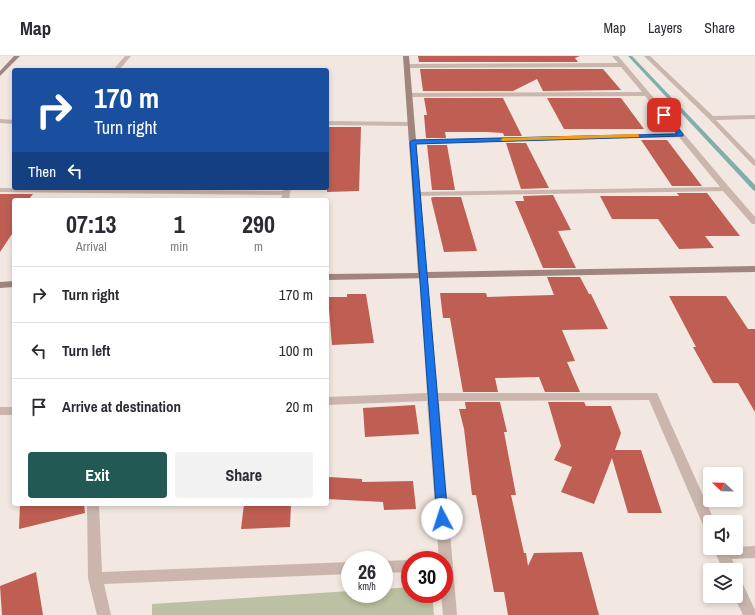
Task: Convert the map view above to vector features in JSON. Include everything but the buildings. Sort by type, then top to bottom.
[{"type":"street","points":[[0,74],[17,56]]},
{"type":"street","points":[[118,68],[128,56]]},
{"type":"street","points":[[406,56],[444,551]]},
{"type":"street","points":[[615,56],[755,222]]},
{"type":"street","points":[[647,56],[711,118],[755,164]]},
{"type":"street","points":[[406,66],[623,66]]},
{"type":"street","points":[[409,95],[647,94]]},
{"type":"street","points":[[711,118],[755,117]]},
{"type":"street","points":[[0,121],[12,122]]},
{"type":"street","points":[[329,123],[411,124]]},
{"type":"street","points":[[413,142],[681,135]]},
{"type":"street","points":[[417,194],[726,189]]},
{"type":"street","points":[[0,190],[286,194]]},
{"type":"street","points":[[329,277],[755,269]]},
{"type":"street","points":[[0,284],[12,284]]},
{"type":"street","points":[[329,401],[432,397],[653,396],[706,515]]},
{"type":"street","points":[[0,411],[12,411]]},
{"type":"street","points":[[93,506],[95,578],[104,615]]},
{"type":"street","points":[[743,552],[755,552]]},
{"type":"street","points":[[95,578],[341,568]]},
{"type":"street","points":[[743,600],[750,615]]},
{"type":"street","points":[[449,603],[450,615]]},
{"type":"green space","points":[[393,588],[401,588],[401,603],[433,603],[434,615],[152,615],[152,604],[341,592],[341,603],[393,603]]},
{"type":"waterway","points":[[630,56],[755,189]]},
{"type":"slow traffic","points":[[503,140],[637,136]]},
{"type":"route","points":[[442,519],[413,142],[681,135],[664,115]]}]
